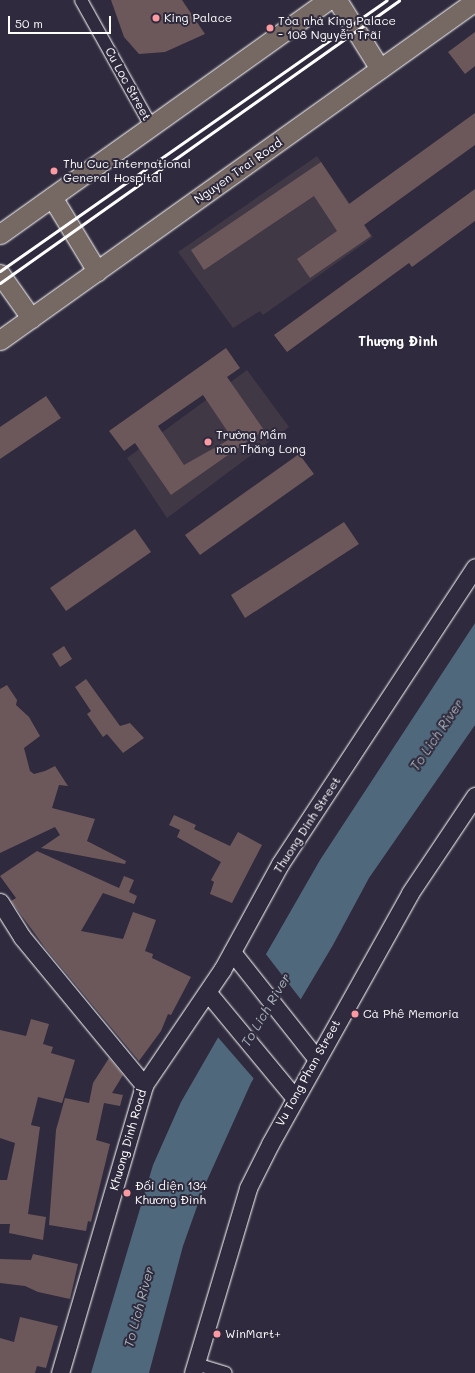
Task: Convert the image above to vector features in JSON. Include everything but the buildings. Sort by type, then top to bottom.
[{"type":"main road","points":[[0,234],[328,0]]},
{"type":"main road","points":[[337,0],[380,69]]},
{"type":"main road","name":"Nguyen Trai Road","points":[[0,340],[475,1]]},
{"type":"main road","points":[[52,196],[97,271]]},
{"type":"main road","points":[[0,274],[31,318]]},
{"type":"main road","name":"Thuong Dinh Street","points":[[144,1085],[208,993],[280,864],[475,567]]},
{"type":"main road","name":"Vu Tong Phan Street","points":[[195,1368],[248,1188],[294,1097],[410,893],[475,796]]},
{"type":"main road","name":"Khuong Dinh Road","points":[[0,902],[22,937],[144,1085],[60,1373]]},
{"type":"main road","points":[[232,952],[296,1035],[316,1058]]},
{"type":"main road","points":[[208,993],[273,1074],[294,1097]]},
{"type":"street","name":"Cu Loc Street","points":[[81,0],[151,126]]},
{"type":"street","points":[[195,1368],[226,1373]]},
{"type":"shaded area","points":[[317,156],[373,237],[263,315],[260,311],[233,328],[178,252]]},
{"type":"shaded area","name":"Trường Mầm non Thăng Long","points":[[247,370],[289,427],[167,518],[127,458]]},
{"type":"water","name":"To Lich River","points":[[475,623],[475,725],[369,878],[333,945],[251,1083],[204,1187],[183,1246],[149,1373],[91,1373],[153,1165],[181,1102],[320,860]]},
{"type":"pier","points":[[265,953],[302,1001],[255,1080],[216,1035]]},
{"type":"railway","points":[[0,271],[387,0]]},
{"type":"railway","points":[[0,283],[399,0]]},
{"type":"place","name":"King Palace","points":[[156,18]]},
{"type":"place","name":"Tòa nhà King Palace - 108 Nguyễn Trãi","points":[[270,28]]},
{"type":"place","name":"Thu Cuc International General Hospital","points":[[54,171]]},
{"type":"place","name":"Trường Mầm non Thăng Long","points":[[208,442]]},
{"type":"place","name":"Cà Phê Memoria","points":[[355,1014]]},
{"type":"place","name":"Đối diện 134 Khương Đình","points":[[127,1193]]},
{"type":"place","name":"WinMart+","points":[[217,1334]]},
{"type":"district","name":"Thượng Đình","points":[[398,341]]}]
